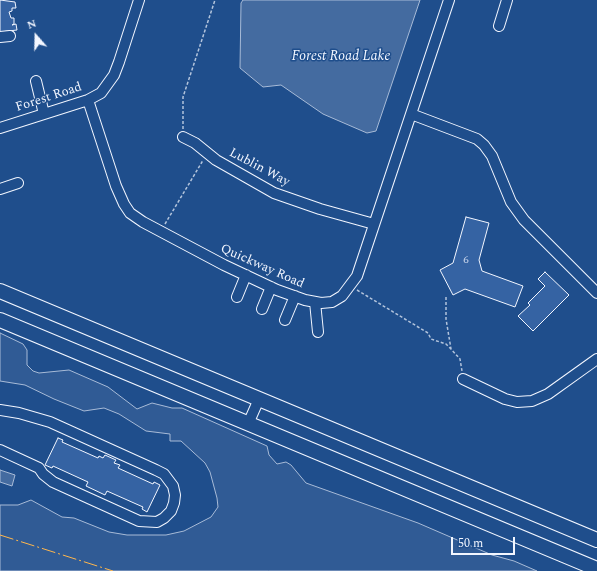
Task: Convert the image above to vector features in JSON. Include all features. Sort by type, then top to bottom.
[{"type":"highway","points":[[0,291],[597,540]]},
{"type":"highway","points":[[0,320],[597,569]]},
{"type":"street","name":"Forest Road","points":[[0,128],[88,100],[100,93],[114,75],[139,0]]},
{"type":"street","name":"Quickway Road","points":[[88,100],[116,186],[130,213],[161,231],[271,287],[315,302],[332,302],[342,296],[351,287],[357,276],[450,0]]},
{"type":"street","points":[[499,26],[507,0]]},
{"type":"street","points":[[36,81],[44,114]]},
{"type":"street","points":[[411,114],[477,140],[484,145],[492,156],[511,202],[524,220],[597,293]]},
{"type":"street","name":"Lublin Way","points":[[183,137],[195,143],[216,160],[274,193],[320,209],[374,224]]},
{"type":"street","points":[[0,189],[18,183]]},
{"type":"street","points":[[237,297],[246,275]]},
{"type":"street","points":[[262,309],[271,287]]},
{"type":"street","points":[[285,320],[295,296]]},
{"type":"street","points":[[315,302],[318,332]]},
{"type":"street","points":[[462,379],[505,399],[517,402],[532,401],[548,394],[597,359]]},
{"type":"street","points":[[248,424],[259,399]]},
{"type":"street","points":[[0,410],[19,413],[50,422],[156,470],[169,480],[175,495],[174,503],[171,511],[157,522],[139,521],[53,482],[43,474],[39,468],[0,450]]},
{"type":"path","points":[[183,137],[184,97],[215,0]]},
{"type":"path","points":[[161,231],[202,162],[197,156]]},
{"type":"path","points":[[351,287],[367,294],[428,333],[431,339],[446,344],[460,359],[462,379]]},
{"type":"path","points":[[446,297],[446,319],[451,349]]},
{"type":"shaded area","points":[[0,333],[23,344],[27,350],[27,365],[33,371],[39,373],[69,370],[108,387],[137,409],[152,403],[172,408],[182,408],[267,446],[269,455],[277,464],[286,462],[291,465],[306,483],[418,523],[492,555],[514,561],[537,571],[0,571],[0,505],[18,505],[31,500],[62,517],[74,518],[109,532],[127,535],[166,535],[184,531],[211,517],[218,507],[210,472],[205,463],[181,441],[170,441],[170,434],[146,431],[119,414],[104,408],[84,411],[25,385],[0,381]]},
{"type":"water","name":"Forest Road Lake","points":[[243,0],[420,0],[376,131],[367,133],[323,114],[281,85],[263,87],[240,68],[241,3]]},
{"type":"water","points":[[0,470],[15,475],[12,486],[0,482]]},
{"type":"building","points":[[0,0],[15,2],[16,8],[12,8],[12,11],[9,12],[11,18],[14,18],[14,24],[12,25],[16,24],[17,30],[0,32]]},
{"type":"building","points":[[466,217],[489,223],[479,260],[482,271],[523,286],[515,307],[465,289],[453,295],[440,270],[453,263]]},
{"type":"building","points":[[545,272],[569,295],[533,331],[518,316],[530,305],[528,303],[545,286],[538,279]]},
{"type":"building","points":[[58,438],[63,440],[62,442],[98,458],[99,456],[103,458],[105,455],[116,460],[114,463],[120,465],[118,468],[153,484],[154,482],[160,485],[147,512],[142,509],[143,507],[107,491],[105,495],[86,486],[88,482],[53,466],[52,468],[45,465]]},
{"type":"power","points":[[0,535],[113,571]]}]
